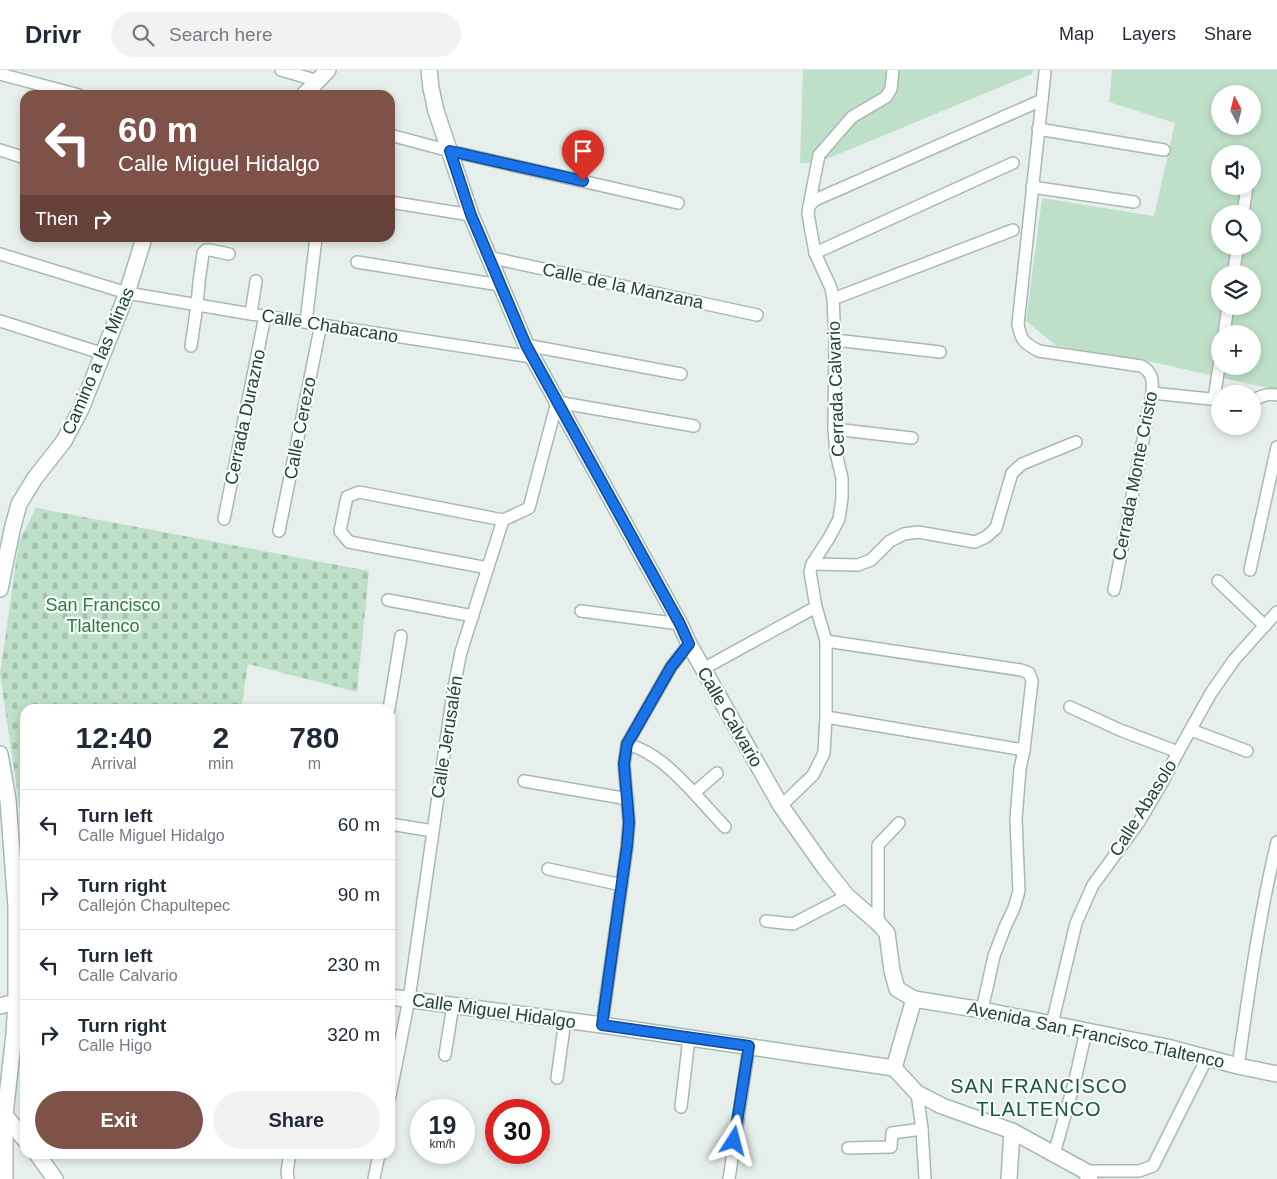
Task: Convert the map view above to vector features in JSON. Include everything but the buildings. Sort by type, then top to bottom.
[{"type":"street","points":[[280,70],[323,75]]},
{"type":"street","name":"Calle Calvario","points":[[429,70],[436,111],[471,215],[529,351],[680,624],[689,644],[781,806],[847,896],[887,933],[892,971],[898,989],[914,998]]},
{"type":"street","name":"Cerrada Calvario","points":[[812,564],[839,519],[842,478],[836,453],[834,429],[835,340],[833,299],[815,253],[808,214],[809,206],[818,156],[852,117],[886,97],[891,89],[893,70]]},
{"type":"street","points":[[1045,72],[1032,187],[1134,202]]},
{"type":"street","points":[[0,74],[60,90]]},
{"type":"street","points":[[309,90],[323,75]]},
{"type":"street","points":[[809,206],[815,200],[1042,100]]},
{"type":"street","points":[[1038,129],[1164,150]]},
{"type":"street","points":[[395,136],[450,151],[678,203]]},
{"type":"street","points":[[0,150],[20,156]]},
{"type":"street","points":[[815,253],[1013,162]]},
{"type":"street","name":"Cerrada Monte Cristo","points":[[1032,187],[1018,324],[1020,334],[1026,345],[1039,351],[1141,366],[1151,374],[1152,393],[1114,590]]},
{"type":"street","points":[[395,203],[471,215]]},
{"type":"street","points":[[833,299],[1013,230]]},
{"type":"street","name":"Camino a las Minas","points":[[0,589],[19,504],[35,478],[64,441],[81,409],[127,293],[143,242]]},
{"type":"street","points":[[306,322],[316,242]]},
{"type":"street","points":[[191,346],[198,305],[198,282],[203,253],[206,250],[210,250],[229,254]]},
{"type":"street","name":"Calle Chabacano","points":[[0,254],[127,293],[251,314],[529,351],[681,374]]},
{"type":"street","name":"Calle de la Manzana","points":[[488,257],[757,315]]},
{"type":"street","points":[[357,262],[500,285]]},
{"type":"street","points":[[251,314],[256,281]]},
{"type":"street","name":"Cerrada Durazno","points":[[224,519],[265,316]]},
{"type":"street","points":[[0,321],[104,354]]},
{"type":"street","name":"Calle Cerezo","points":[[279,531],[321,324]]},
{"type":"street","points":[[835,340],[940,352]]},
{"type":"street","points":[[1152,393],[1211,399]]},
{"type":"street","points":[[1261,396],[1275,394]]},
{"type":"street","points":[[488,568],[349,542],[340,531],[347,497],[359,492],[503,520],[529,508],[557,402],[694,426]]},
{"type":"street","points":[[834,429],[912,438]]},
{"type":"street","points":[[781,806],[813,775],[824,753],[826,641],[816,607],[810,572],[812,564],[858,565],[871,560],[890,541],[904,534],[918,532],[975,542],[986,537],[996,528],[1012,472],[1022,464],[1076,442]]},
{"type":"street","points":[[1250,570],[1277,447]]},
{"type":"street","name":"Calle Jerusalén","points":[[395,1070],[409,999],[432,831],[461,652],[503,520]]},
{"type":"street","points":[[1218,581],[1264,626]]},
{"type":"street","points":[[388,600],[473,616]]},
{"type":"street","points":[[703,669],[816,607]]},
{"type":"street","points":[[581,611],[680,624]]},
{"type":"street","name":"Calle Abasolo","points":[[1052,1024],[1076,923],[1093,884],[1139,822],[1211,693],[1234,660],[1277,612]]},
{"type":"street","points":[[389,704],[401,636]]},
{"type":"street","points":[[826,641],[1020,670],[1029,674],[1032,681],[1020,769],[1016,818],[1019,891],[994,956],[982,1010]]},
{"type":"street","points":[[602,1025],[628,838],[628,799],[624,764],[627,744],[671,667],[689,644]]},
{"type":"street","points":[[1070,708],[1120,730],[1178,752]]},
{"type":"street","points":[[826,717],[1024,750]]},
{"type":"street","points":[[1191,730],[1247,751]]},
{"type":"street","points":[[627,744],[641,748],[670,768],[726,827]]},
{"type":"street","points":[[0,754],[8,800],[16,907],[20,1001],[2,1113],[6,1179]]},
{"type":"street","points":[[694,793],[717,773]]},
{"type":"street","points":[[524,781],[628,799]]},
{"type":"street","points":[[878,923],[878,845],[899,824]]},
{"type":"street","points":[[395,825],[432,831]]},
{"type":"street","points":[[1238,1066],[1268,880],[1277,842]]},
{"type":"street","points":[[548,869],[622,885]]},
{"type":"street","points":[[766,921],[793,924],[847,896]]},
{"type":"street","name":"Calle Miguel Hidalgo","points":[[395,998],[602,1025],[894,1068]]},
{"type":"street","points":[[914,998],[894,1068],[917,1093],[942,1106],[1012,1132],[1054,1154],[1088,1175],[1139,1171],[1153,1166],[1207,1058]]},
{"type":"street","name":"Avenida San Francisco Tlaltenco","points":[[914,998],[1167,1047],[1238,1066],[1277,1074]]},
{"type":"street","points":[[0,1006],[20,1001]]},
{"type":"street","points":[[445,1055],[454,1005]]},
{"type":"street","points":[[557,1078],[565,1020]]},
{"type":"street","points":[[1054,1154],[1075,1080],[1086,1031]]},
{"type":"street","points":[[681,1108],[689,1038]]},
{"type":"street","points":[[729,1179],[749,1046]]},
{"type":"street","points":[[917,1093],[922,1129],[925,1179]]},
{"type":"street","points":[[2,1113],[20,1134]]},
{"type":"street","points":[[848,1148],[891,1147],[892,1133],[922,1129]]},
{"type":"street","points":[[1009,1179],[1012,1132]]},
{"type":"street","points":[[42,1159],[55,1179]]},
{"type":"street","points":[[288,1179],[289,1159]]},
{"type":"street","points":[[374,1179],[378,1159]]},
{"type":"green space","points":[[803,70],[1033,70],[1032,74],[817,163],[800,163]]},
{"type":"green space","points":[[1112,70],[1277,70],[1277,390],[1157,363],[1057,346],[1026,321],[1042,198],[1154,216],[1175,123],[1109,102]]},
{"type":"green space","name":"San Francisco Tlaltenco","points":[[36,508],[369,571],[357,692],[248,664],[242,704],[20,704],[20,810],[0,674],[19,541]]},
{"type":"district","name":"SAN FRANCISCO TLALTENCO","points":[[1039,1098]]},
{"type":"route","points":[[583,181],[450,151],[471,215],[526,345],[680,624],[689,644],[671,667],[627,744],[624,764],[629,822],[627,846],[602,1025],[749,1046],[734,1141]]}]
